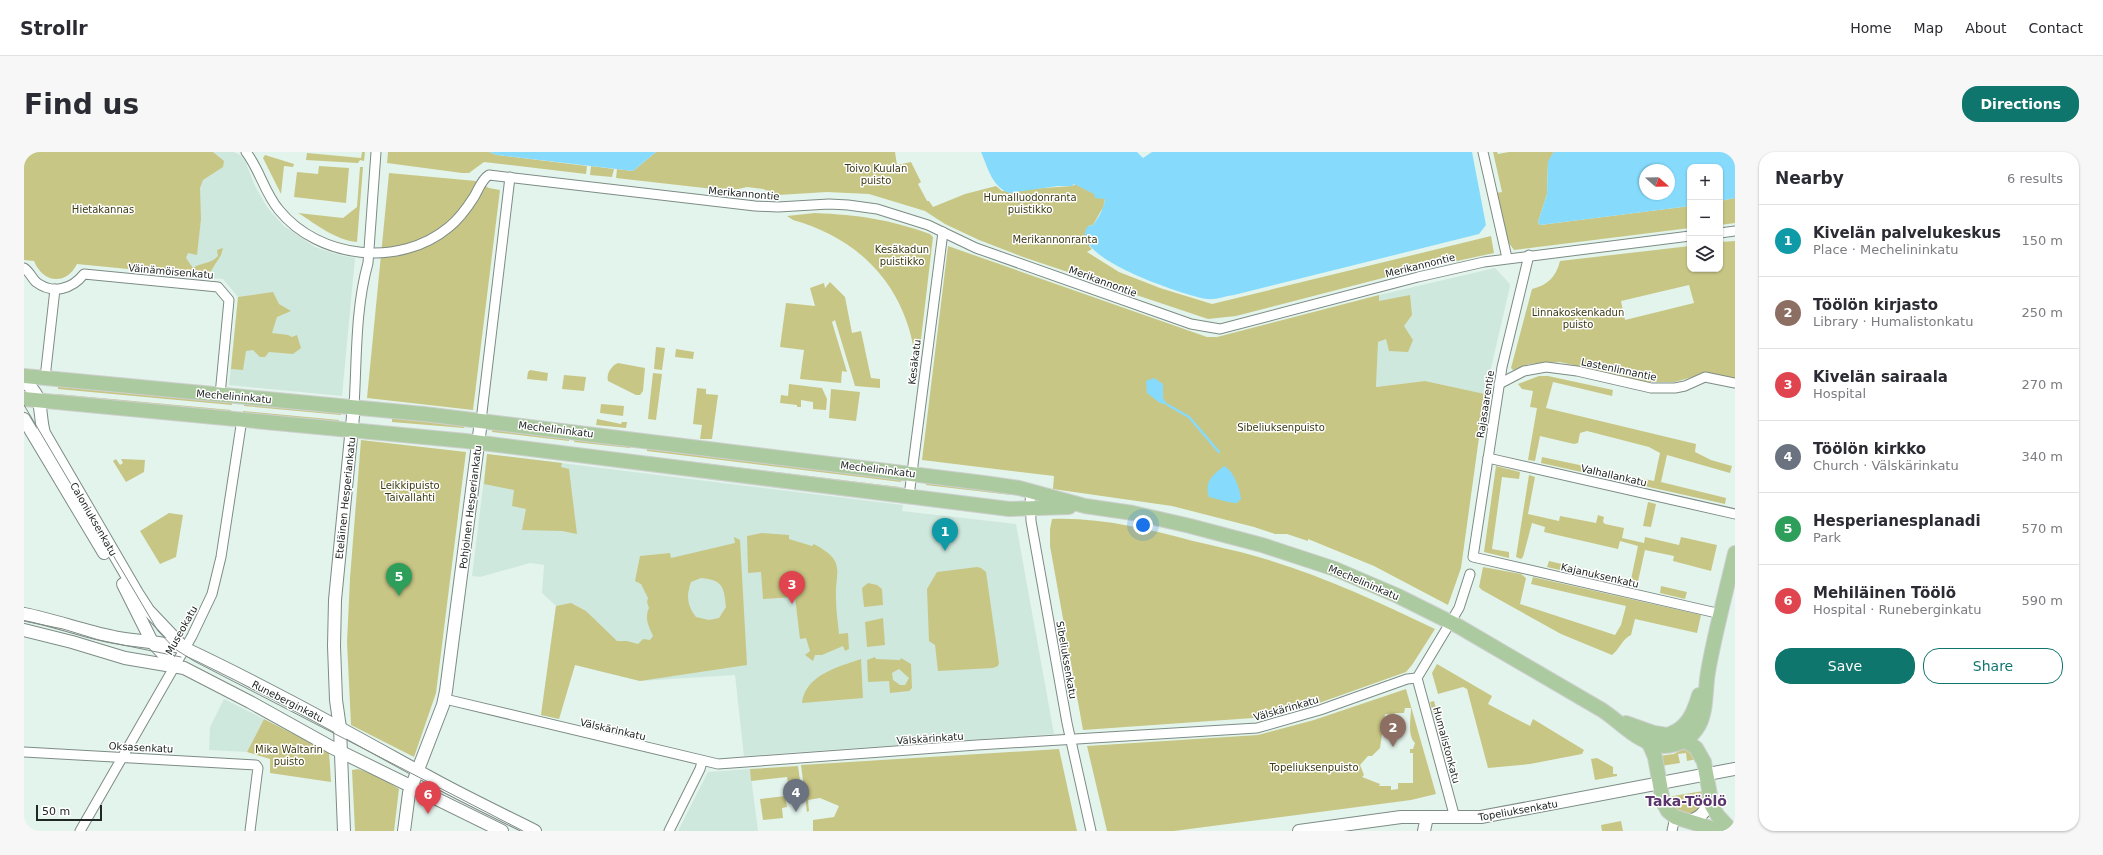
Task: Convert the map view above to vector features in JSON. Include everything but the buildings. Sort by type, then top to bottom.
[{"type":"main road","name":"Mechelininkatu","points":[[24,376],[354,406],[481,420],[912,474],[1030,490],[1085,506],[1133,513],[1190,526],[1287,553],[1376,586],[1451,623],[1619,721],[1654,733],[1670,734],[1686,740],[1701,753],[1706,775]]},
{"type":"main road","points":[[24,382],[34,391],[40,400]]},
{"type":"main road","name":"Mechelininkatu","points":[[24,399],[352,429],[478,443],[1009,509],[1085,506]]},
{"type":"main road","name":"Caloniuksenkatu","points":[[40,400],[41,422],[44,432],[128,578],[148,610],[184,648]]},
{"type":"main road","name":"Eteläinen Hesperiankatu","points":[[344,831],[340,728],[336,700],[334,646],[335,600],[354,406]]},
{"type":"main road","name":"Caloniuksenkatu","points":[[24,418],[127,591],[152,642],[174,665]]},
{"type":"main road","name":"Pohjoinen Hesperiankatu","points":[[404,831],[412,786],[445,699],[459,605],[481,420]]},
{"type":"main road","points":[[1686,740],[1694,733],[1701,722],[1708,671],[1735,553]]},
{"type":"main road","name":"Runeberginkatu","points":[[24,614],[48,618],[111,637],[184,648],[535,831]]},
{"type":"main road","name":"Runeberginkatu","points":[[24,630],[72,642],[125,658],[174,665],[194,673],[340,751],[502,831]]},
{"type":"main road","points":[[1670,734],[1678,731],[1688,721],[1708,671]]},
{"type":"main road","points":[[315,715],[329,709],[336,700]]},
{"type":"main road","name":"Mechelininkatu","points":[[1619,721],[1632,734],[1649,743],[1669,746],[1686,740]]},
{"type":"main road","points":[[1649,743],[1655,757],[1662,802],[1668,811],[1675,817],[1720,831]]},
{"type":"main road","name":"Topeliuksenkatu","points":[[1299,831],[1396,817],[1481,817],[1735,769]]},
{"type":"main road","points":[[1706,775],[1710,798],[1715,812],[1732,831]]},
{"type":"main road","points":[[1690,821],[1702,814],[1707,808],[1710,798]]},
{"type":"main road","points":[[1424,831],[1427,817]]},
{"type":"street","points":[[246,152],[265,190],[286,218],[311,236],[331,246],[368,253]]},
{"type":"street","name":"Eteläinen Hesperiankatu","points":[[354,406],[356,384],[354,364],[363,280],[368,253],[376,152]]},
{"type":"street","points":[[1483,152],[1507,258]]},
{"type":"street","name":"Merikannontie","points":[[368,253],[405,249],[436,236],[458,219],[486,177],[489,175],[768,207],[829,204],[860,206],[908,218],[943,232],[976,248],[1191,324],[1220,329],[1418,277],[1484,262],[1529,255],[1687,236]]},
{"type":"street","name":"Pohjoinen Hesperiankatu","points":[[481,420],[510,177]]},
{"type":"street","points":[[1723,233],[1735,231]]},
{"type":"street","name":"Kesäkatu","points":[[909,496],[943,232]]},
{"type":"street","name":"Rajasaarentie","points":[[1473,557],[1499,384],[1529,255]]},
{"type":"street","points":[[24,268],[35,281],[42,286],[54,289],[45,378]]},
{"type":"street","name":"Väinämöisenkatu","points":[[54,289],[72,285],[84,274],[218,287],[229,300],[220,395]]},
{"type":"street","name":"Lastenlinnantie","points":[[1499,384],[1524,371],[1546,367],[1577,371],[1651,388],[1680,387],[1705,377],[1735,382]]},
{"type":"street","name":"Museokatu","points":[[84,830],[122,757],[206,608],[217,576],[242,419]]},
{"type":"street","name":"Valhallankatu","points":[[1488,458],[1735,514]]},
{"type":"street","name":"Sibeliuksenkatu","points":[[1030,490],[1030,509],[1070,740],[1091,831]]},
{"type":"street","name":"Kajanuksenkatu","points":[[1473,557],[1721,614]]},
{"type":"street","points":[[1417,678],[1451,623],[1464,597],[1470,574]]},
{"type":"street","name":"Välskärinkatu","points":[[445,699],[702,762],[718,764],[1257,728],[1320,710],[1407,679],[1417,678]]},
{"type":"street","name":"Humalistonkatu","points":[[1417,678],[1455,818]]},
{"type":"street","name":"Oksasenkatu","points":[[24,752],[256,765],[258,768],[258,775],[250,831]]},
{"type":"street","points":[[668,831],[699,771],[702,762]]},
{"type":"street","points":[[1672,831],[1675,817]]},
{"type":"shaded area","points":[[204,152],[234,152],[240,155],[245,161],[255,186],[267,207],[284,226],[315,247],[339,255],[355,258],[342,396],[229,385],[238,297],[223,279],[158,273],[165,198]]},
{"type":"shaded area","points":[[1495,268],[1510,286],[1485,394],[1425,381],[1376,387],[1379,295]]},
{"type":"shaded area","points":[[487,454],[903,505],[902,511],[1016,524],[1054,734],[744,756],[735,675],[640,681],[575,665],[559,719],[541,715],[556,606],[542,593],[544,565],[530,563],[480,577],[472,576]]},
{"type":"shaded area","points":[[224,699],[264,719],[247,752],[209,750],[210,727]]},
{"type":"shaded area","points":[[750,769],[758,831],[678,831],[708,772]]},
{"type":"green space","name":"Hietakannas","points":[[24,152],[213,152],[224,161],[223,167],[203,180],[200,188],[201,219],[197,255],[188,253],[186,258],[193,268],[215,259],[218,256],[217,250],[223,248],[221,255],[209,274],[209,277],[77,264],[67,276],[61,279],[55,279],[43,274],[34,261],[24,260]]},
{"type":"green space","points":[[362,152],[365,152],[364,161],[360,160],[358,163],[306,160],[307,153],[361,158]]},
{"type":"green space","points":[[388,152],[489,152],[497,155],[587,166],[586,174],[484,162],[469,173],[462,173],[387,163]]},
{"type":"green space","points":[[656,152],[895,152],[897,165],[911,162],[921,182],[918,184],[927,201],[929,201],[933,207],[965,194],[996,186],[1002,191],[1072,186],[1076,184],[1105,199],[1103,209],[1093,225],[1088,226],[1089,246],[1092,249],[1087,252],[1119,272],[1160,288],[1212,304],[1491,236],[1494,253],[1406,272],[1236,316],[1208,319],[1023,257],[979,240],[945,224],[925,211],[869,194],[827,192],[778,195],[763,189],[747,187],[734,190],[722,190],[616,178],[617,169],[633,171]]},
{"type":"green space","points":[[1493,152],[1497,152],[1498,154],[1509,152],[1554,152],[1548,162],[1547,194],[1538,222],[1540,225],[1687,206],[1687,228],[1514,250],[1508,242],[1496,193],[1502,192]]},
{"type":"green space","points":[[265,155],[294,164],[293,167],[284,166],[281,194],[263,158]]},
{"type":"green space","points":[[319,166],[349,168],[346,203],[294,197],[297,172],[318,174]]},
{"type":"green space","points":[[591,166],[614,169],[612,177],[590,175]]},
{"type":"green space","points":[[360,167],[363,167],[357,242],[349,241],[333,235],[298,213],[343,218],[357,207]]},
{"type":"green space","points":[[389,173],[476,181],[489,188],[500,190],[473,410],[367,398]]},
{"type":"green space","points":[[1735,198],[1735,223],[1723,225],[1723,200]]},
{"type":"green space","name":"Kesäkadun puistikko","points":[[815,213],[846,215],[887,221],[930,234],[933,237],[918,365],[916,365],[912,338],[904,314],[893,292],[878,272],[861,255],[841,241],[818,229],[793,220],[787,216]]},
{"type":"green space","name":"Linnakoskenkadun puisto","points":[[1735,241],[1735,378],[1706,373],[1675,382],[1646,382],[1560,362],[1529,364],[1513,370],[1511,368],[1532,289],[1547,283],[1554,276],[1560,261],[1687,246],[1687,272],[1723,272],[1723,242]],"holes":[[[1689,285],[1694,303],[1625,320],[1621,301]]]},
{"type":"green space","name":"Sibeliuksenpuisto","points":[[948,246],[1207,337],[1217,337],[1379,295],[1379,301],[1410,295],[1412,315],[1404,326],[1413,340],[1408,352],[1389,351],[1386,339],[1378,342],[1376,387],[1425,381],[1485,394],[1461,568],[1448,605],[1374,566],[1308,539],[1308,541],[1287,534],[1275,534],[1254,527],[1172,506],[1053,489],[1054,476],[922,460]]},
{"type":"green space","points":[[830,282],[845,297],[852,333],[861,331],[871,378],[880,379],[880,388],[855,386],[835,320],[832,322],[847,372],[842,371],[841,383],[800,379],[804,350],[780,347],[786,303],[815,306],[810,288],[824,283],[825,288]]},
{"type":"green space","points":[[273,292],[279,304],[291,311],[277,317],[272,333],[292,337],[297,335],[301,348],[293,354],[269,352],[265,357],[260,357],[253,350],[246,351],[243,370],[231,369],[238,297]]},
{"type":"green space","points":[[656,347],[665,348],[662,370],[654,369]]},
{"type":"green space","points":[[676,349],[694,352],[693,359],[675,357]]},
{"type":"green space","points":[[618,363],[645,368],[643,391],[640,395],[636,395],[608,381],[610,370]]},
{"type":"green space","points":[[530,370],[548,373],[547,381],[527,379],[528,372]]},
{"type":"green space","points":[[653,373],[662,374],[656,420],[648,419]]},
{"type":"green space","points":[[564,375],[586,377],[584,391],[562,389]]},
{"type":"green space","points":[[1539,376],[1548,376],[1613,390],[1612,396],[1553,382],[1546,408],[1696,444],[1695,452],[1711,460],[1732,466],[1730,473],[1667,455],[1661,482],[1726,498],[1725,504],[1541,463],[1542,457],[1654,481],[1660,453],[1649,447],[1587,431],[1580,433],[1578,443],[1574,444],[1540,436],[1535,461],[1528,460],[1537,408],[1530,407],[1533,391],[1522,389],[1518,384]]},
{"type":"green space","points":[[58,384],[232,400],[232,405],[58,389]]},
{"type":"green space","points":[[789,384],[822,388],[827,399],[826,410],[813,409],[813,402],[801,400],[801,407],[797,407],[797,405],[780,403],[781,395],[788,396]]},
{"type":"green space","points":[[697,388],[706,389],[706,394],[718,395],[712,439],[700,439],[702,425],[693,424]]},
{"type":"green space","points":[[831,389],[860,392],[856,421],[829,418]]},
{"type":"green space","points":[[57,394],[231,410],[230,414],[57,398]]},
{"type":"green space","points":[[244,402],[341,410],[341,415],[244,406]]},
{"type":"green space","points":[[601,404],[624,406],[623,416],[600,413]]},
{"type":"green space","points":[[243,411],[339,420],[339,424],[243,416]]},
{"type":"green space","points":[[401,418],[465,425],[464,428],[392,422],[392,419]]},
{"type":"green space","points":[[597,419],[621,424],[622,422],[627,422],[626,428],[596,425]]},
{"type":"green space","points":[[493,427],[569,437],[569,441],[492,432]]},
{"type":"green space","points":[[575,438],[631,445],[630,448],[574,442]]},
{"type":"green space","name":"Leikkipuisto Taivallahti","points":[[361,440],[466,452],[436,693],[414,757],[351,725],[347,642],[350,578]]},
{"type":"green space","points":[[647,447],[902,478],[901,482],[647,451]]},
{"type":"green space","points":[[487,454],[562,463],[561,467],[569,469],[577,534],[562,531],[522,530],[526,509],[512,506],[514,490],[484,484]]},
{"type":"green space","points":[[646,456],[900,487],[900,491],[646,460]]},
{"type":"green space","points":[[116,459],[120,465],[123,463],[121,459],[145,460],[144,472],[126,482],[113,461]]},
{"type":"green space","points":[[1496,466],[1520,472],[1519,479],[1502,477],[1492,549],[1509,552],[1509,558],[1484,552]]},
{"type":"green space","points":[[1529,475],[1535,477],[1528,514],[1559,521],[1560,516],[1596,523],[1598,515],[1604,517],[1603,522],[1605,524],[1624,528],[1622,538],[1644,543],[1645,537],[1679,545],[1681,537],[1717,545],[1711,571],[1673,561],[1674,556],[1645,550],[1637,586],[1630,584],[1638,546],[1620,541],[1618,549],[1544,532],[1545,527],[1532,523],[1523,557],[1521,559],[1516,557]]},
{"type":"green space","points":[[927,481],[1012,491],[1011,495],[926,485]]},
{"type":"green space","points":[[1648,502],[1656,504],[1651,527],[1643,526]]},
{"type":"green space","points":[[169,513],[183,515],[176,557],[160,564],[140,531]]},
{"type":"green space","points":[[1052,519],[1088,520],[1123,525],[1159,532],[1255,556],[1302,571],[1347,589],[1435,629],[1406,672],[1319,703],[1267,717],[1083,730],[1050,546],[1050,529]]},
{"type":"green space","points":[[762,533],[789,535],[789,539],[812,546],[814,544],[824,550],[835,561],[837,567],[836,603],[839,634],[848,633],[849,649],[845,651],[843,646],[822,655],[815,655],[813,661],[805,655],[810,651],[806,638],[800,639],[795,597],[763,599],[761,572],[748,573],[747,536]]},
{"type":"green space","points":[[734,537],[740,540],[747,665],[640,681],[575,665],[559,719],[541,715],[556,606],[571,603],[586,611],[617,641],[627,641],[638,644],[643,639],[650,640],[653,636],[647,619],[649,608],[647,602],[648,598],[641,584],[635,581],[640,556],[670,553],[671,558],[735,543]],"holes":[[[701,578],[718,583],[721,586],[726,607],[719,618],[709,620],[696,617],[688,600],[688,592],[691,582]]]},
{"type":"green space","points":[[1549,561],[1574,567],[1573,573],[1547,567]]},
{"type":"green space","points":[[977,567],[986,572],[999,663],[998,666],[993,668],[938,671],[935,645],[929,641],[927,589],[937,572]]},
{"type":"green space","points":[[1483,567],[1521,574],[1526,578],[1520,604],[1615,635],[1621,625],[1626,606],[1531,584],[1533,577],[1701,615],[1697,633],[1635,619],[1631,635],[1625,639],[1612,655],[1561,634],[1482,590],[1479,587]]},
{"type":"green space","points":[[1580,568],[1610,575],[1608,581],[1579,574]]},
{"type":"green space","points":[[868,583],[877,585],[882,589],[883,605],[864,607],[862,588]]},
{"type":"green space","points":[[1661,586],[1687,592],[1685,599],[1660,593]]},
{"type":"green space","points":[[883,618],[885,645],[867,647],[865,622]]},
{"type":"green space","points":[[875,657],[876,659],[900,660],[901,658],[911,664],[912,688],[909,691],[890,693],[889,681],[868,682],[867,660]],"holes":[[[899,669],[909,678],[905,685],[900,685],[893,680],[892,673]]]},
{"type":"green space","points":[[861,659],[863,698],[802,703],[804,693],[809,685],[816,679],[842,665]]},
{"type":"green space","points":[[1437,664],[1492,696],[1488,704],[1530,726],[1533,719],[1584,750],[1582,754],[1530,764],[1488,768],[1467,689],[1463,687],[1438,694],[1432,673]]},
{"type":"green space","name":"Topeliuksenpuisto","points":[[1406,689],[1436,794],[1411,800],[1174,831],[1107,831],[1087,746],[1258,735],[1314,720]],"holes":[[[1405,708],[1411,708],[1410,731],[1415,743],[1413,749],[1410,749],[1410,753],[1413,753],[1413,783],[1398,783],[1398,789],[1391,790],[1391,786],[1379,786],[1380,784],[1362,777],[1364,775],[1360,765],[1368,756],[1372,756],[1380,748],[1385,714],[1394,715],[1395,713],[1404,713]]]},
{"type":"green space","points":[[1434,701],[1453,771],[1450,772],[1430,702]]},
{"type":"green space","name":"Mika Waltarin puisto","points":[[264,719],[329,752],[331,782],[270,773],[270,759],[247,752]]},
{"type":"green space","points":[[1687,747],[1697,759],[1687,761],[1686,753],[1678,754],[1680,763],[1661,766],[1659,756],[1674,754]]},
{"type":"green space","points":[[1059,749],[1077,831],[813,831],[813,820],[834,817],[839,806],[820,798],[808,800],[809,811],[807,812],[801,765]]},
{"type":"green space","points":[[1597,758],[1613,767],[1613,774],[1617,774],[1617,776],[1595,780],[1591,759]]},
{"type":"green space","points":[[798,766],[801,788],[789,790],[787,777],[751,781],[750,769]]},
{"type":"green space","points":[[358,769],[380,777],[399,789],[394,831],[355,831],[352,770]]},
{"type":"green space","points":[[1703,791],[1701,805],[1690,816],[1676,814],[1667,797]]},
{"type":"green space","points":[[785,796],[787,807],[782,808],[783,818],[763,820],[760,799]]},
{"type":"green space","points":[[1621,821],[1623,831],[1602,831],[1601,825]]},
{"type":"water","points":[[489,152],[656,152],[633,171],[497,155]]},
{"type":"water","points":[[981,152],[1137,152],[1143,158],[1152,152],[1472,152],[1486,225],[1479,234],[1234,295],[1207,299],[1176,291],[1131,273],[1094,250],[1085,238],[1088,226],[1093,225],[1097,219],[1105,199],[1095,198],[1094,194],[1074,184],[1072,186],[1058,186],[1009,193],[1003,190],[995,182],[988,170]]},
{"type":"water","points":[[1554,152],[1735,152],[1735,198],[1723,200],[1723,164],[1687,164],[1687,206],[1540,225],[1538,222],[1547,194],[1548,161]]},
{"type":"water","points":[[1154,378],[1163,384],[1163,398],[1168,405],[1160,403],[1147,393],[1146,381]]},
{"type":"water","points":[[1224,466],[1228,468],[1234,476],[1238,485],[1241,499],[1237,503],[1209,497],[1208,487],[1210,479]]},
{"type":"waterway","points":[[1168,405],[1189,417],[1219,452]]},
{"type":"tram line","points":[[24,405],[158,631],[175,649],[194,661],[523,831]]},
{"type":"tram line","points":[[24,621],[63,629],[99,640],[181,657]]},
{"type":"place","name":"Kivelän palvelukeskus","points":[[945,551]]},
{"type":"place","name":"Hesperianesplanadi","points":[[399,596]]},
{"type":"place","name":"Kivelän sairaala","points":[[792,604]]},
{"type":"place","name":"Töölön kirjasto","points":[[1393,747]]},
{"type":"place","name":"Töölön kirkko","points":[[796,812]]},
{"type":"place","name":"Mehiläinen Töölö","points":[[428,814]]},
{"type":"district","name":"Taka-Töölö","points":[[1686,801]]},
{"type":"park label","name":"Toivo Kuulan puisto","points":[[876,174]]},
{"type":"park label","name":"Humalluodonranta puistikko","points":[[1030,202]]},
{"type":"park label","name":"Merikannonranta","points":[[1055,239]]}]
